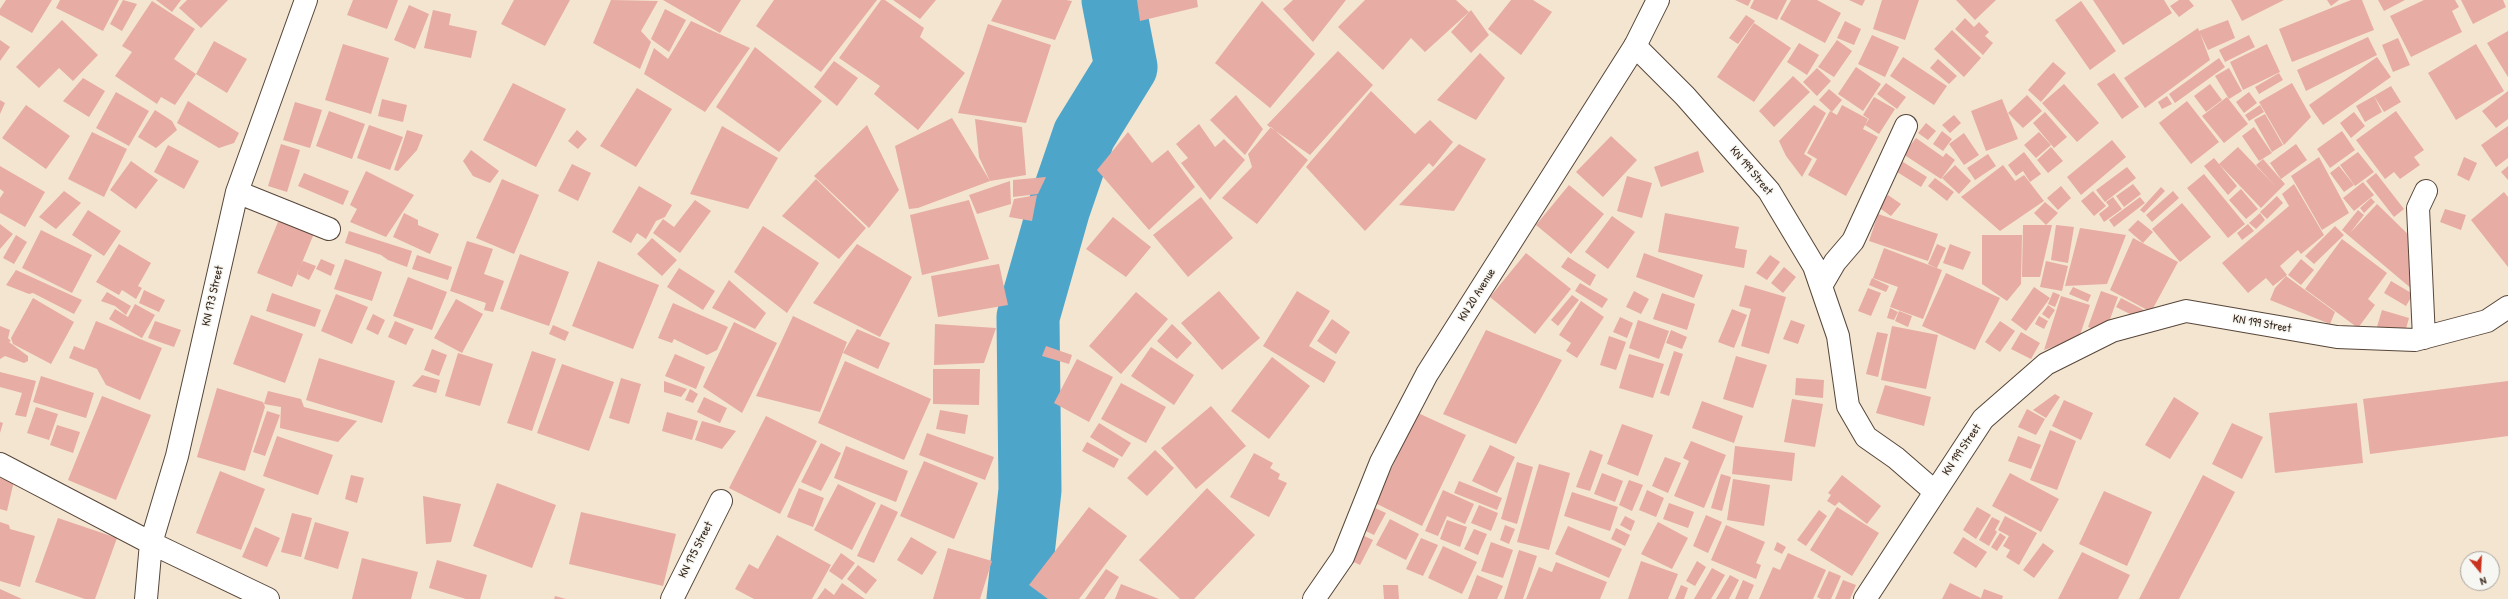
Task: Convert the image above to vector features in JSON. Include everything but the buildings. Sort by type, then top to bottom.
[{"type":"street","name":"KN 173 Street","points":[[146,599],[151,543],[177,456],[237,192],[306,0]]},
{"type":"street","name":"KN 20 Avenue","points":[[1314,599],[1343,557],[1381,462],[1427,374],[1635,46],[1658,0]]},
{"type":"street","name":"KN 199 Street","points":[[1635,46],[1685,96],[1769,191],[1814,266],[1838,336],[1848,406],[1866,437],[1896,458],[1934,491],[1983,419],[2046,364],[2112,331],[2186,311],[2337,337],[2415,340],[2487,321],[2508,308]]},
{"type":"street","points":[[1821,286],[1835,262],[1853,241],[1906,126]]},
{"type":"street","points":[[2424,338],[2418,208],[2426,191]]},
{"type":"street","points":[[237,192],[329,229]]},
{"type":"street","points":[[0,464],[151,543],[268,599]]},
{"type":"street","points":[[1865,599],[1934,491]]},
{"type":"street","name":"KN 175 Street","points":[[672,599],[721,501]]},
{"type":"waterway","points":[[1018,599],[1030,490],[1028,317],[1059,208],[1084,135],[1126,67],[1113,0]]},
{"type":"waterway","points":[[1004,328],[1028,317]]}]
